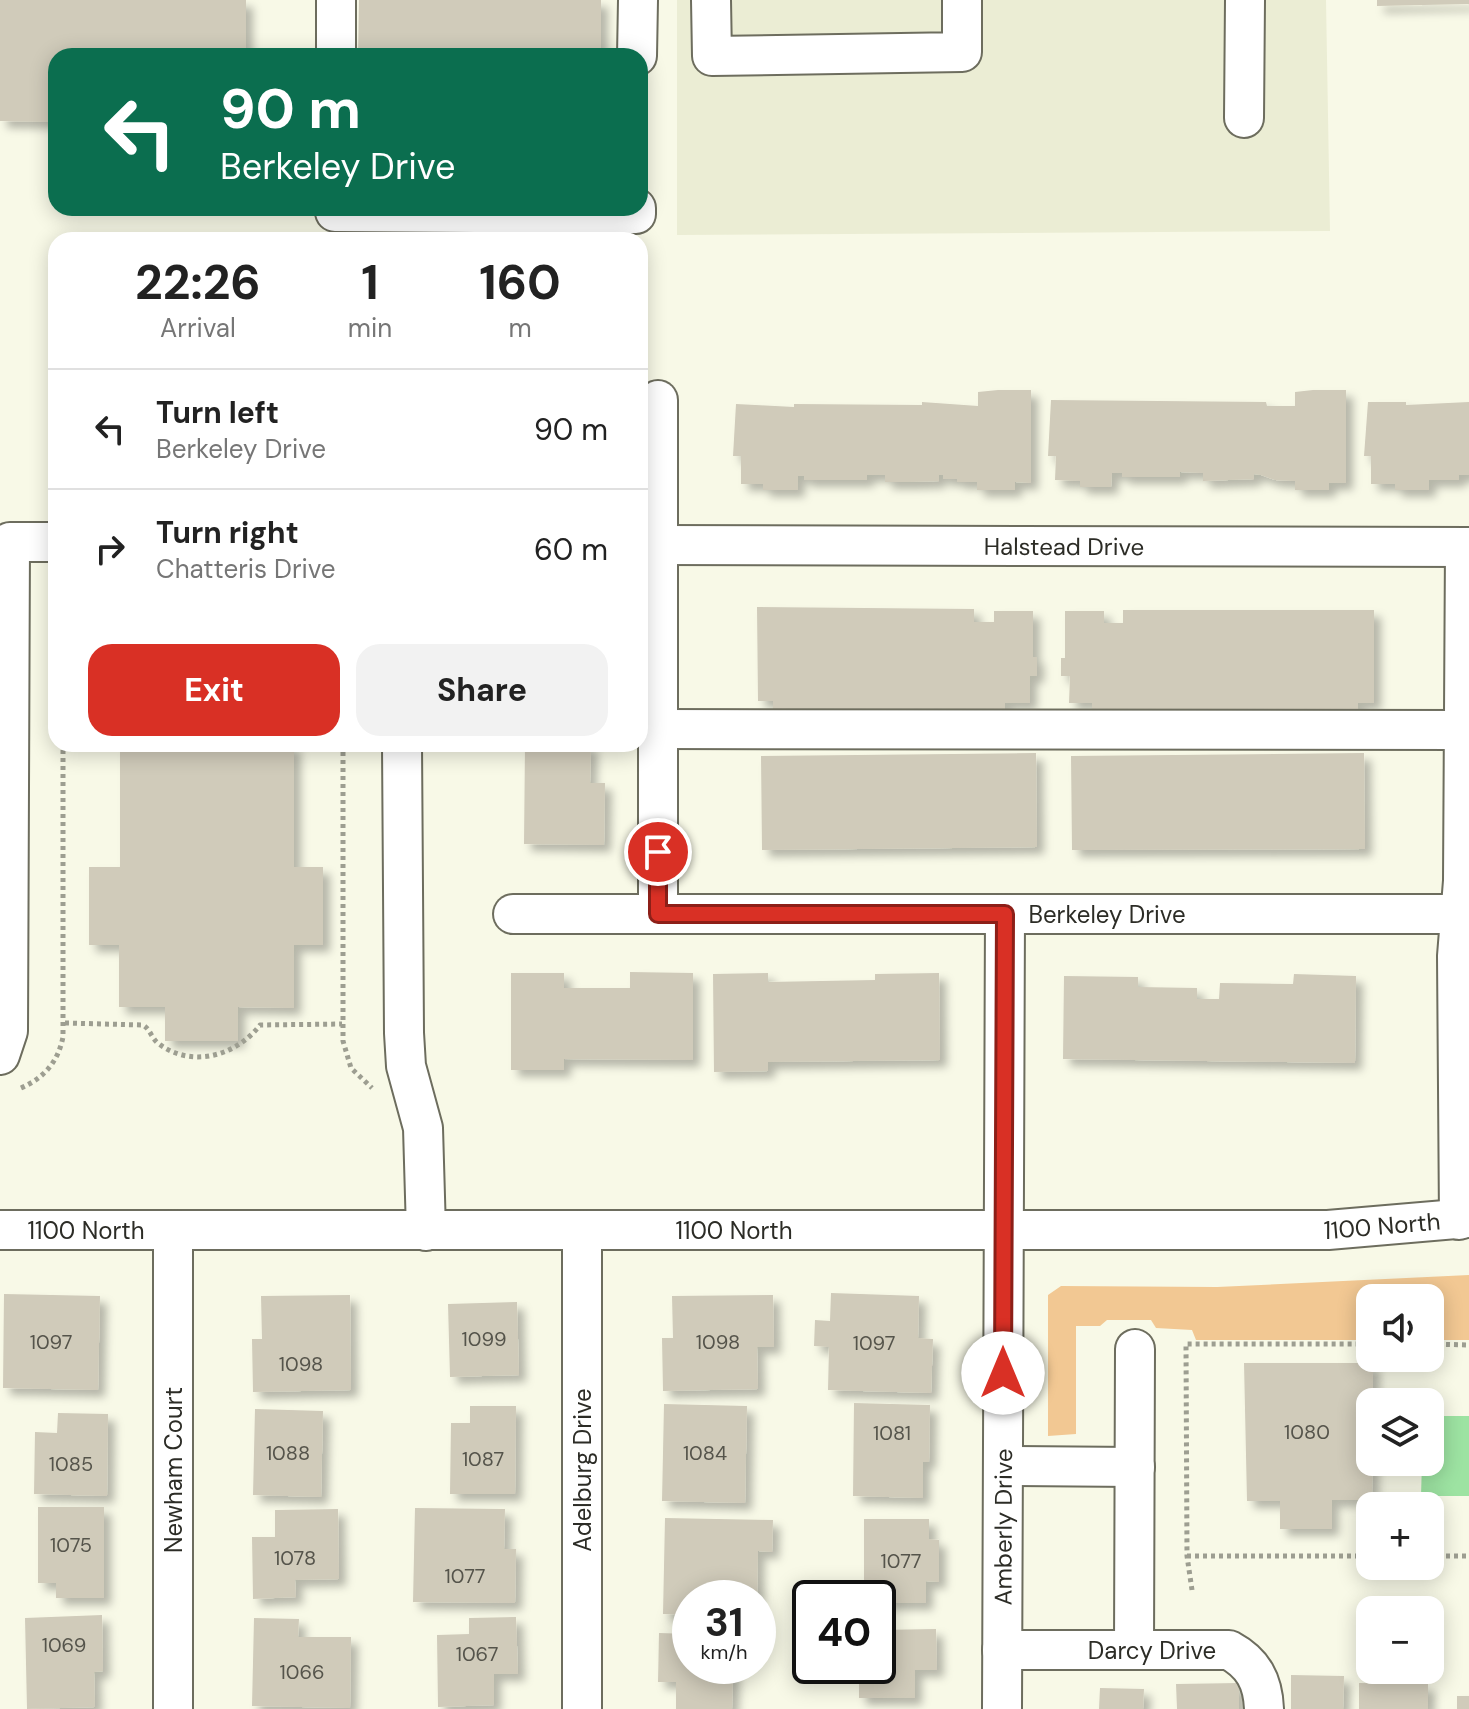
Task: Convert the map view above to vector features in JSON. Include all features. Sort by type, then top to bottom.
[{"type":"street","points":[[336,0],[336,48]]},
{"type":"street","points":[[637,48],[638,0]]},
{"type":"street","points":[[711,0],[712,56],[962,52],[962,0]]},
{"type":"street","points":[[1244,118],[1245,0]]},
{"type":"street","points":[[658,400],[658,914]]},
{"type":"street","points":[[0,1055],[8,1031],[10,542],[48,542]]},
{"type":"street","name":"Halstead Drive","points":[[658,545],[1467,547]]},
{"type":"street","points":[[1464,1219],[1457,956],[1467,547]]},
{"type":"street","points":[[658,729],[1464,730]]},
{"type":"street","points":[[402,752],[404,1033],[406,1066],[423,1128],[426,1231]]},
{"type":"street","name":"Berkeley Drive","points":[[513,914],[1460,914]]},
{"type":"street","name":"Amberly Drive","points":[[1002,1709],[1005,914]]},
{"type":"street","name":"1100 North","points":[[0,1230],[1328,1230],[1464,1219]]},
{"type":"street","name":"Newham Court","points":[[173,1230],[173,1709]]},
{"type":"street","name":"Adelburg Drive","points":[[582,1231],[582,1709]]},
{"type":"street","points":[[1134,1648],[1135,1349]]},
{"type":"street","points":[[1003,1466],[1135,1467]]},
{"type":"street","name":"Darcy Drive","points":[[1002,1650],[1229,1650],[1242,1657],[1260,1680],[1264,1709]]},
{"type":"path","points":[[9,1091],[34,1082],[50,1068],[60,1051],[65,1023],[63,752]]},
{"type":"path","points":[[343,752],[342,1024],[346,1057],[351,1068],[379,1095]]},
{"type":"path","points":[[65,1023],[143,1025],[159,1044],[176,1053],[196,1056],[232,1051],[251,1038],[260,1025],[342,1024]]},
{"type":"path","points":[[1192,1590],[1187,1556],[1186,1344],[1356,1344]]},
{"type":"path","points":[[1444,1344],[1469,1345]]},
{"type":"path","points":[[1187,1556],[1356,1556]]},
{"type":"path","points":[[1444,1556],[1469,1556]]},
{"type":"shaded area","points":[[677,0],[1326,0],[1330,231],[677,235]]},
{"type":"shaded area","points":[[1469,1275],[1469,1340],[1444,1340],[1444,1284],[1356,1284],[1356,1340],[1196,1340],[1192,1330],[1156,1328],[1151,1320],[1107,1320],[1100,1326],[1076,1326],[1076,1434],[1048,1436],[1048,1295],[1061,1286],[1217,1287]]},
{"type":"shaded area","points":[[1444,1416],[1469,1416],[1469,1496],[1421,1492],[1422,1476],[1444,1476]]},
{"type":"building","points":[[0,0],[246,0],[246,48],[48,48],[48,122],[0,121]]},
{"type":"building","points":[[359,0],[601,0],[601,48],[358,48]]},
{"type":"building","points":[[1377,0],[1469,0],[1469,4],[1377,6]]},
{"type":"building","points":[[1031,390],[1031,483],[1015,482],[1015,490],[977,490],[977,482],[957,482],[957,479],[943,479],[943,475],[939,475],[939,481],[909,482],[885,482],[885,475],[867,475],[867,480],[804,480],[804,476],[798,476],[798,490],[763,490],[763,484],[741,484],[741,456],[733,456],[736,404],[794,407],[794,404],[922,405],[922,402],[978,406],[978,392]]},
{"type":"building","points":[[1346,390],[1346,483],[1329,483],[1329,490],[1295,490],[1295,481],[1254,474],[1254,479],[1203,481],[1203,473],[1180,472],[1180,477],[1122,477],[1122,473],[1112,473],[1111,487],[1080,487],[1080,481],[1055,480],[1056,456],[1048,456],[1051,400],[1266,402],[1267,406],[1295,406],[1295,392]]},
{"type":"building","points":[[1368,402],[1406,402],[1406,405],[1469,402],[1469,475],[1459,475],[1459,480],[1429,480],[1429,490],[1395,490],[1395,484],[1371,484],[1371,456],[1364,456]]},
{"type":"building","points":[[757,607],[974,609],[974,622],[994,622],[994,611],[1033,611],[1033,657],[1037,657],[1037,676],[1030,676],[1030,703],[1005,703],[1005,709],[773,710],[773,701],[758,701]]},
{"type":"building","points":[[1123,610],[1374,610],[1374,703],[1358,703],[1358,710],[1092,709],[1092,703],[1069,703],[1070,676],[1061,676],[1061,658],[1065,658],[1065,611],[1104,611],[1104,623],[1123,623]]},
{"type":"building","points":[[120,752],[294,752],[294,867],[323,867],[323,945],[294,945],[294,1008],[238,1007],[238,1041],[165,1041],[165,1007],[119,1007],[119,945],[89,945],[89,867],[120,867]]},
{"type":"building","points":[[525,752],[591,752],[590,783],[605,783],[604,845],[524,844]]},
{"type":"building","points":[[1036,753],[1037,847],[762,850],[761,756]]},
{"type":"building","points":[[1364,753],[1365,849],[1072,850],[1071,756]]},
{"type":"building","points":[[630,972],[693,973],[693,1060],[564,1059],[564,1070],[511,1070],[511,973],[564,973],[564,988],[630,988]]},
{"type":"building","points":[[768,973],[768,982],[875,980],[875,974],[939,973],[940,1060],[768,1062],[768,1071],[714,1072],[713,974]]},
{"type":"building","points":[[1294,974],[1356,976],[1355,1063],[1063,1059],[1064,976],[1138,977],[1138,987],[1197,988],[1197,999],[1219,999],[1220,983],[1293,984]]},
{"type":"building","points":[[831,1293],[919,1296],[918,1338],[933,1339],[931,1393],[828,1390],[829,1347],[814,1346],[815,1320],[830,1321]]},
{"type":"building","points":[[4,1294],[100,1296],[98,1390],[3,1388]]},
{"type":"building","points":[[350,1295],[351,1390],[253,1392],[252,1339],[262,1339],[261,1296]]},
{"type":"building","points":[[773,1295],[774,1347],[757,1347],[758,1389],[663,1391],[662,1338],[673,1338],[672,1296]]},
{"type":"building","points":[[517,1302],[519,1375],[450,1377],[448,1304]]},
{"type":"building","points":[[1244,1363],[1356,1363],[1356,1372],[1373,1372],[1373,1388],[1356,1388],[1356,1476],[1372,1476],[1372,1492],[1356,1492],[1356,1500],[1332,1500],[1332,1529],[1280,1529],[1280,1501],[1247,1501]]},
{"type":"building","points":[[854,1403],[930,1405],[929,1462],[923,1462],[923,1498],[853,1496]]},
{"type":"building","points":[[664,1404],[747,1406],[745,1503],[662,1501]]},
{"type":"building","points":[[470,1406],[516,1406],[515,1494],[450,1494],[451,1423],[470,1423]]},
{"type":"building","points":[[255,1409],[323,1411],[321,1497],[253,1495]]},
{"type":"building","points":[[58,1413],[108,1414],[107,1496],[34,1494],[35,1432],[57,1433]]},
{"type":"building","points":[[38,1507],[104,1507],[104,1598],[56,1598],[56,1583],[38,1583]]},
{"type":"building","points":[[415,1508],[505,1509],[504,1549],[516,1549],[515,1603],[413,1602]]},
{"type":"building","points":[[338,1509],[339,1579],[295,1580],[296,1597],[253,1599],[252,1537],[275,1537],[275,1510]]},
{"type":"building","points":[[665,1518],[773,1520],[772,1552],[758,1551],[757,1580],[672,1580],[672,1614],[663,1614]]},
{"type":"building","points":[[864,1519],[929,1519],[929,1539],[939,1540],[939,1582],[926,1581],[926,1603],[896,1603],[896,1580],[864,1580]]},
{"type":"building","points":[[102,1615],[103,1671],[94,1672],[95,1707],[27,1709],[25,1618]]},
{"type":"building","points":[[516,1617],[518,1674],[494,1674],[494,1705],[438,1707],[437,1635],[469,1634],[469,1618]]},
{"type":"building","points":[[254,1618],[299,1619],[298,1637],[351,1637],[350,1708],[252,1706]]},
{"type":"building","points":[[936,1629],[937,1670],[915,1670],[915,1698],[859,1698],[859,1684],[896,1684],[896,1630]]},
{"type":"building","points":[[659,1633],[672,1633],[672,1682],[658,1682]]},
{"type":"building","points":[[1291,1675],[1344,1676],[1343,1709],[1291,1709]]},
{"type":"building","points":[[1239,1683],[1239,1709],[1177,1709],[1176,1684]]},
{"type":"building","points":[[676,1684],[733,1684],[732,1709],[676,1709]]},
{"type":"building","points":[[1359,1684],[1428,1684],[1428,1709],[1359,1709]]},
{"type":"building","points":[[1100,1688],[1144,1689],[1143,1709],[1099,1709]]},
{"type":"building","points":[[1457,1696],[1469,1696],[1469,1709],[1457,1709]]},
{"type":"route","points":[[658,852],[658,914],[1005,914],[1003,1373]]}]
